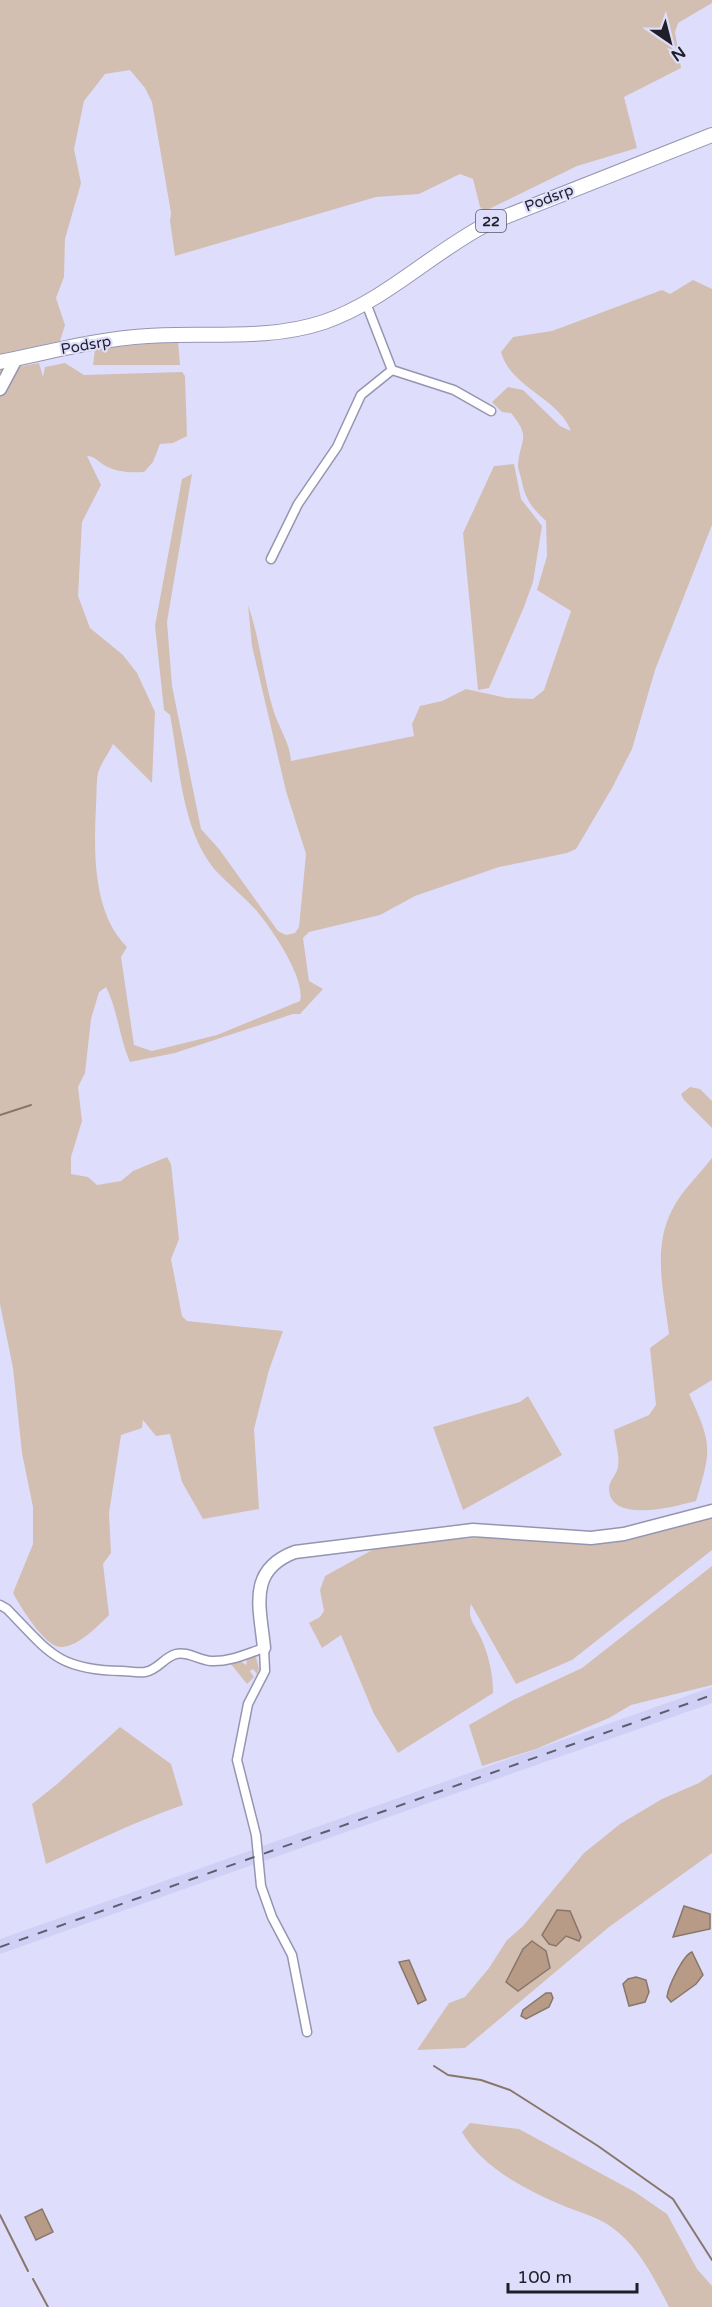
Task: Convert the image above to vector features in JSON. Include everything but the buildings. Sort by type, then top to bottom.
[{"type":"main road","name":"Podsrp","points":[[16,359],[81,345],[145,336],[280,331],[323,322],[366,303],[452,243],[487,224],[712,135]]},
{"type":"main road","name":"22","points":[[0,362],[16,359]]},
{"type":"street","points":[[366,303],[392,370]]},
{"type":"street","points":[[0,389],[16,359]]},
{"type":"street","points":[[392,370],[454,390],[491,411]]},
{"type":"street","points":[[271,559],[298,504],[338,447],[361,395],[392,370]]},
{"type":"street","points":[[307,2032],[292,1955],[272,1917],[261,1886],[256,1835],[237,1760],[248,1704],[265,1671],[259,1598],[264,1578],[271,1564],[295,1552],[473,1530],[591,1538],[624,1534],[712,1511]]},
{"type":"street","points":[[0,1605],[7,1609],[49,1652],[72,1665],[103,1672],[144,1672],[155,1669],[173,1654],[182,1653],[208,1660],[228,1661],[264,1648]]},
{"type":"shaded area","points":[[0,0],[712,0],[712,3],[678,23],[675,32],[681,68],[624,97],[637,148],[577,166],[485,211],[480,207],[473,179],[460,174],[419,194],[376,197],[175,256],[171,213],[152,102],[145,88],[130,70],[105,74],[84,101],[74,149],[81,183],[65,239],[64,277],[56,298],[65,325],[60,341],[0,354]]},
{"type":"shaded area","points":[[693,280],[712,289],[712,525],[655,670],[632,749],[576,849],[567,853],[499,867],[415,896],[380,915],[309,932],[303,938],[309,981],[323,989],[300,1014],[293,1014],[175,1053],[130,1062],[106,987],[99,992],[91,1019],[85,1073],[78,1087],[82,1121],[71,1157],[71,1174],[88,1177],[97,1185],[121,1181],[133,1171],[167,1157],[171,1164],[179,1239],[171,1259],[182,1316],[187,1321],[283,1331],[269,1370],[254,1429],[259,1509],[203,1519],[182,1482],[170,1434],[156,1436],[143,1420],[142,1428],[121,1435],[109,1513],[111,1553],[103,1564],[109,1615],[88,1635],[75,1643],[62,1647],[56,1646],[34,1626],[13,1593],[33,1544],[33,1507],[22,1453],[13,1368],[0,1304],[0,370],[39,363],[43,377],[45,367],[65,363],[84,375],[182,372],[185,376],[187,436],[173,443],[160,444],[153,462],[144,472],[113,469],[87,456],[101,485],[82,522],[78,596],[90,628],[123,655],[137,673],[155,712],[152,783],[113,744],[98,773],[95,842],[101,899],[107,917],[127,947],[121,957],[134,1045],[152,1051],[217,1035],[300,1001],[298,980],[278,940],[255,909],[216,871],[204,855],[195,836],[184,797],[170,715],[164,710],[155,626],[182,479],[192,474],[167,622],[172,686],[201,829],[219,849],[278,931],[286,935],[295,933],[299,927],[306,854],[286,791],[252,646],[248,605],[273,709],[291,761],[414,736],[412,724],[420,706],[442,701],[466,689],[507,698],[533,699],[544,690],[571,611],[537,590],[547,556],[546,521],[529,502],[524,492],[518,465],[523,439],[521,428],[511,413],[502,412],[492,402],[508,387],[523,390],[560,426],[571,431],[565,419],[556,409],[514,375],[501,352],[513,337],[552,331],[662,290],[670,294]]},
{"type":"shaded area","points":[[178,341],[180,365],[93,365],[95,349]]},
{"type":"shaded area","points":[[514,464],[521,499],[542,526],[533,582],[524,607],[489,688],[478,690],[463,533],[494,466]]},
{"type":"shaded area","points":[[690,1087],[700,1089],[712,1101],[712,1128],[684,1100],[681,1094]]},
{"type":"shaded area","points":[[712,1158],[712,1380],[689,1394],[706,1436],[705,1469],[696,1501],[660,1509],[632,1510],[620,1506],[612,1499],[609,1488],[618,1463],[614,1430],[649,1415],[656,1405],[650,1348],[669,1334],[662,1287],[662,1240],[676,1203]]},
{"type":"shaded area","points":[[528,1396],[562,1455],[463,1510],[433,1427],[520,1402]]},
{"type":"shaded area","points":[[712,1516],[712,1550],[572,1660],[516,1684],[471,1604],[471,1618],[484,1645],[490,1665],[493,1693],[398,1753],[374,1714],[341,1635],[322,1648],[309,1623],[320,1617],[324,1611],[320,1590],[325,1576],[374,1549],[392,1545],[497,1536],[605,1543],[630,1540]]},
{"type":"shaded area","points":[[712,1566],[712,1685],[631,1705],[609,1718],[536,1749],[482,1766],[469,1725],[513,1700],[582,1668]]},
{"type":"shaded area","points":[[255,1653],[259,1669],[257,1674],[253,1669],[250,1671],[254,1677],[247,1684],[230,1663],[239,1660],[246,1665],[248,1656]]},
{"type":"shaded area","points":[[712,1687],[712,1703],[704,1706],[0,1954],[0,1939]]},
{"type":"shaded area","points":[[120,1727],[171,1764],[183,1805],[46,1864],[32,1804]]},
{"type":"shaded area","points":[[712,1774],[712,1853],[609,1927],[465,2048],[417,2050],[449,2003],[465,1997],[489,1968],[507,1940],[523,1926],[584,1853],[620,1824],[662,1799],[699,1783]]},
{"type":"shaded area","points":[[684,1906],[710,1914],[710,1929],[673,1937]]},
{"type":"shaded area","points":[[557,1910],[570,1911],[581,1937],[579,1941],[566,1936],[556,1946],[549,1944],[542,1935]]},
{"type":"shaded area","points":[[532,1941],[546,1951],[550,1968],[518,1991],[506,1982],[523,1949]]},
{"type":"shaded area","points":[[692,1952],[703,1975],[696,1984],[671,2002],[667,1997],[673,1979],[684,1959]]},
{"type":"shaded area","points":[[409,1960],[426,2000],[418,2004],[399,1962]]},
{"type":"shaded area","points":[[636,1977],[646,1980],[649,1992],[645,2002],[629,2006],[623,1984],[628,1979]]},
{"type":"shaded area","points":[[546,1993],[551,1993],[553,1998],[549,2007],[526,2019],[521,2016],[523,2010]]},
{"type":"shaded area","points":[[470,2123],[519,2129],[635,2192],[667,2214],[697,2269],[712,2286],[712,2307],[669,2307],[637,2252],[620,2234],[599,2220],[535,2193],[493,2167],[471,2145],[462,2132]]},
{"type":"shaded area","points":[[42,2209],[53,2232],[36,2240],[25,2217]]},
{"type":"waterway","points":[[0,1115],[31,1105]]},
{"type":"waterway","points":[[434,2066],[448,2075],[481,2080],[510,2090],[598,2146],[673,2199],[712,2260]]},
{"type":"waterway","points":[[0,2215],[28,2271]]},
{"type":"waterway","points":[[33,2279],[48,2307]]},
{"type":"railway","points":[[0,1947],[712,1695]]}]
